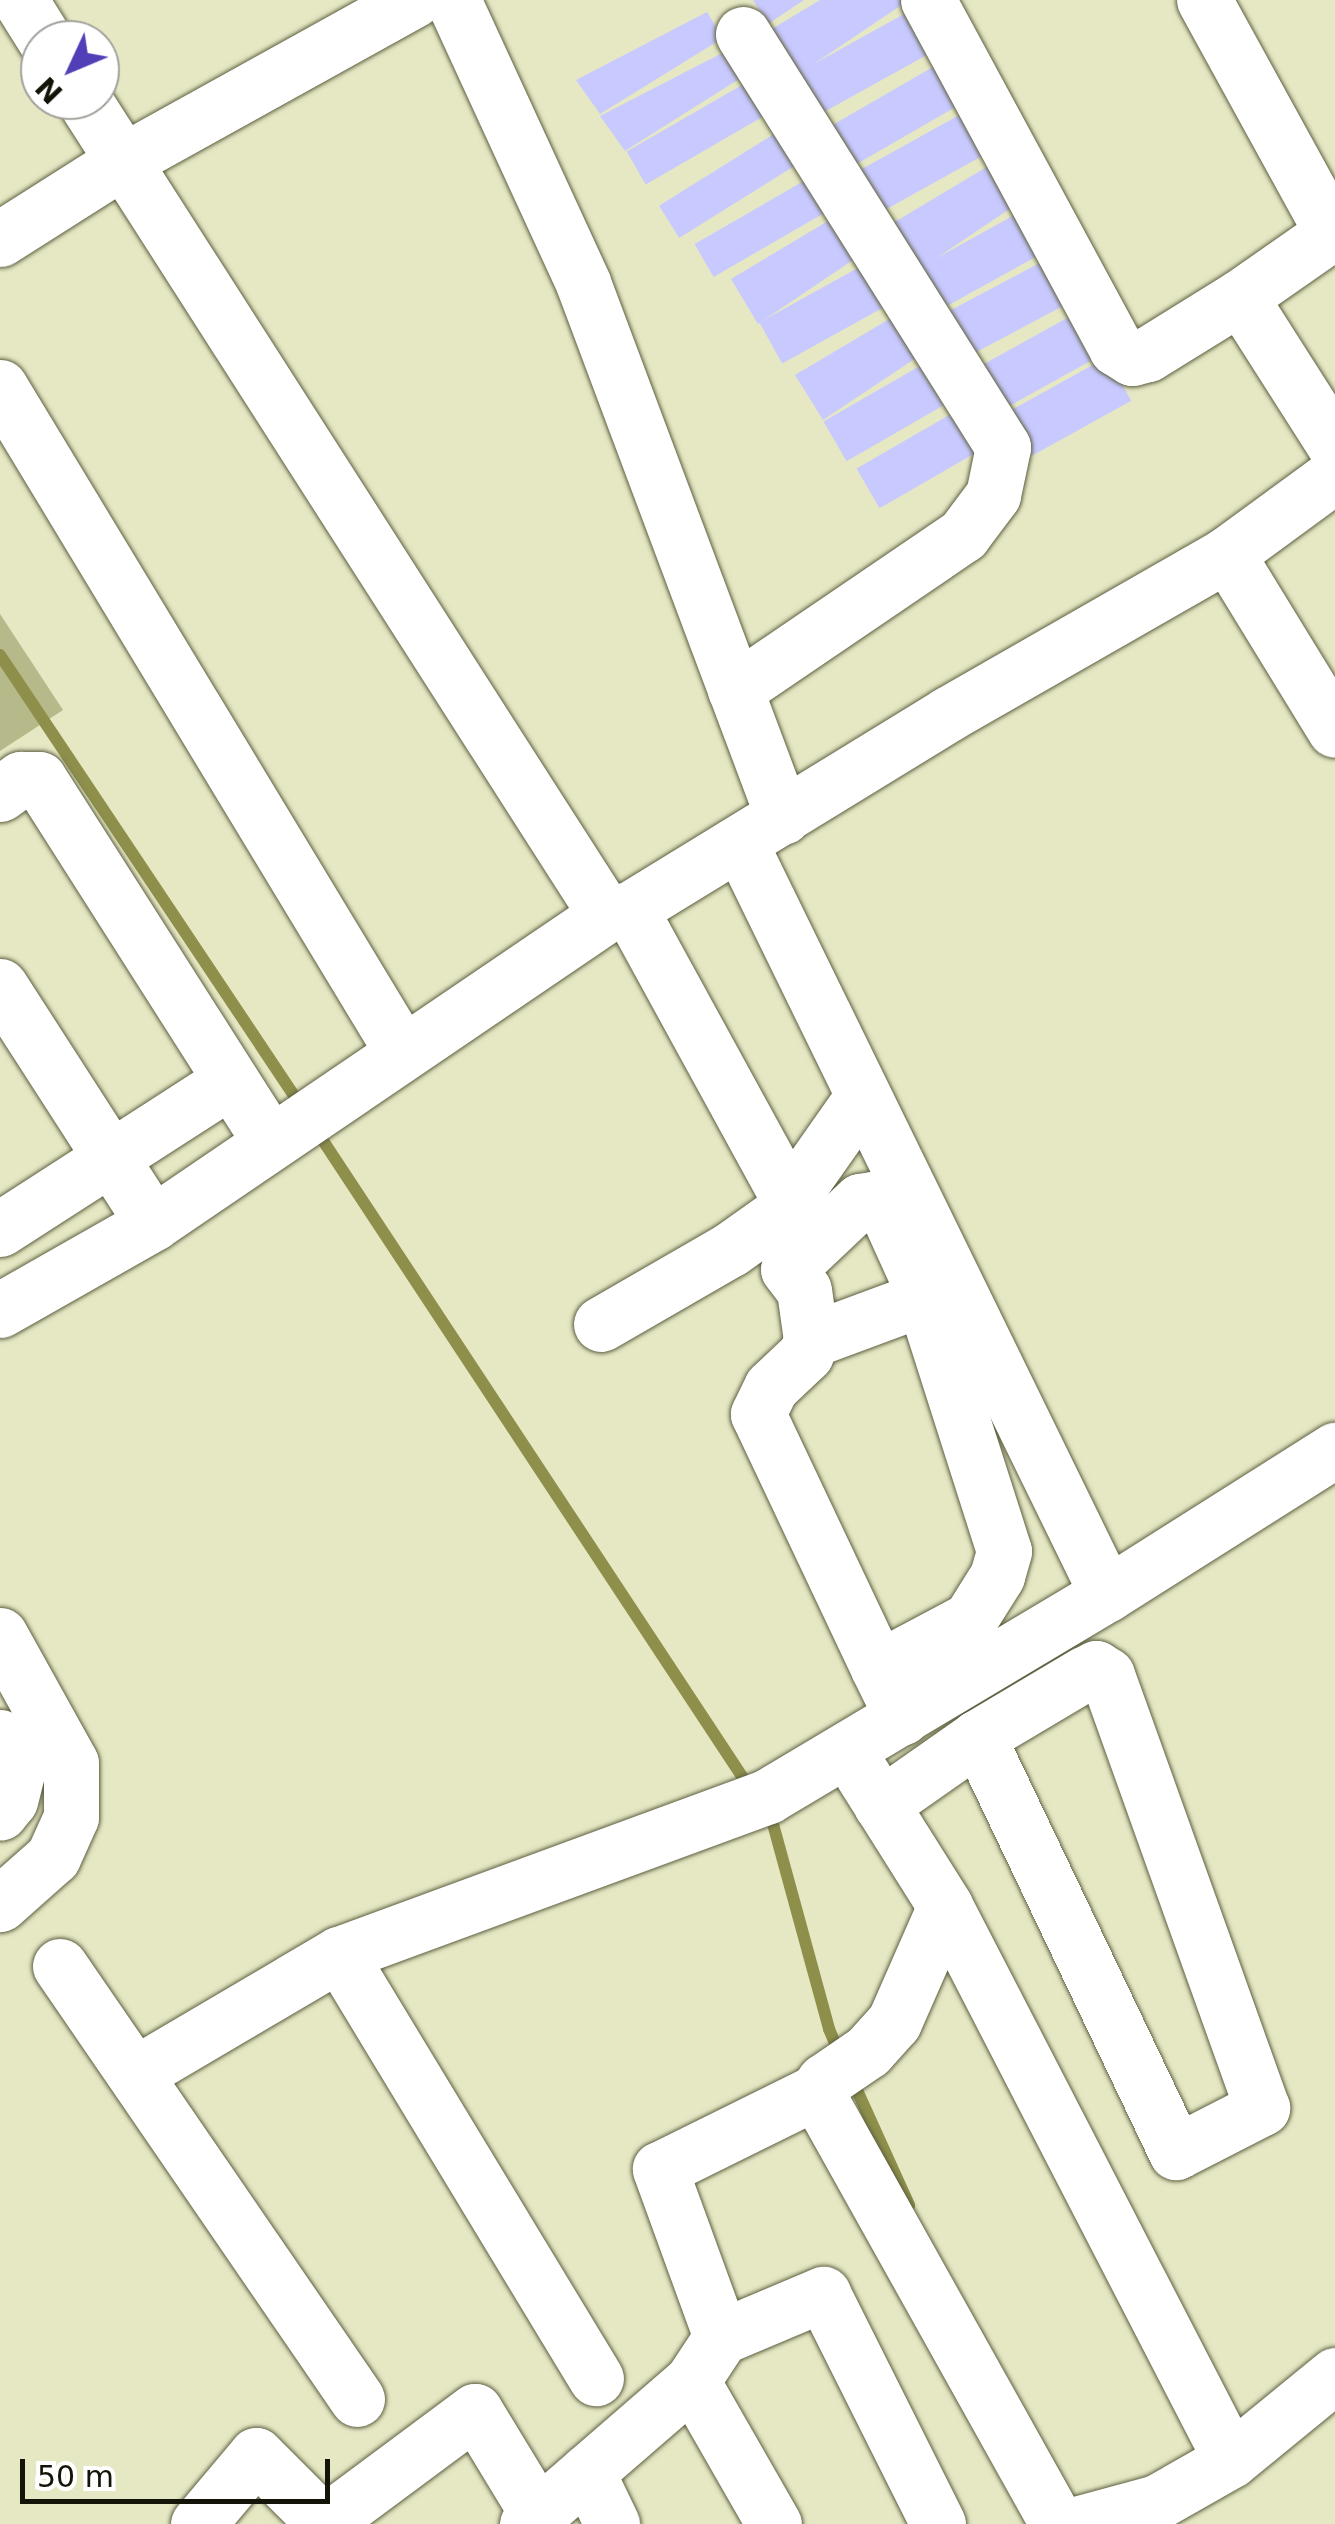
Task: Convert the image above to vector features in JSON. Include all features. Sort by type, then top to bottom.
[{"type":"street","points":[[0,239],[123,162],[414,0]]},
{"type":"street","points":[[452,0],[582,282],[735,690],[761,830],[928,1279],[1004,1551],[1003,1562],[970,1619],[878,1668]]},
{"type":"street","points":[[928,0],[1116,348],[1132,358],[1148,354],[1240,298],[1314,250],[1326,237],[1325,220],[1204,0]]},
{"type":"street","points":[[735,690],[963,534],[993,496],[1003,447],[743,34]]},
{"type":"street","points":[[97,120],[618,912],[790,1201]]},
{"type":"street","points":[[1240,298],[1335,446]]},
{"type":"street","points":[[0,387],[400,1050]]},
{"type":"street","points":[[0,1310],[153,1222],[345,1092],[400,1050],[618,912],[761,830],[948,714],[1227,554],[1335,475]]},
{"type":"street","points":[[1227,554],[1335,730]]},
{"type":"street","points":[[0,794],[21,779],[39,778],[230,1081],[275,1138]]},
{"type":"street","points":[[0,986],[153,1222]]},
{"type":"street","points":[[0,1229],[230,1081]]},
{"type":"street","points":[[602,1324],[730,1249],[790,1201],[863,1096]]},
{"type":"street","points":[[902,1717],[758,1414],[772,1387],[806,1354],[811,1340],[804,1290],[788,1269],[860,1201],[873,1198],[886,1212],[1108,1594]]},
{"type":"street","points":[[811,1340],[928,1279]]},
{"type":"street","points":[[135,2074],[339,1954],[749,1803],[848,1750],[1108,1594],[1335,1450]]},
{"type":"street","points":[[0,1635],[72,1764],[71,1817],[53,1857],[0,1904]]},
{"type":"street","points":[[881,1805],[978,1738],[1084,1674],[1096,1668],[1107,1675],[1262,2108],[1176,2152],[978,1738]]},
{"type":"street","points":[[0,1737],[18,1769],[10,1800],[0,1813]]},
{"type":"street","points":[[848,1750],[946,1906],[1231,2460]]},
{"type":"street","points":[[721,2337],[660,2170],[820,2086],[868,2051],[894,2022],[946,1906]]},
{"type":"street","points":[[339,1954],[596,2378]]},
{"type":"street","points":[[60,1966],[358,2399]]},
{"type":"street","points":[[820,2086],[1057,2524]]},
{"type":"street","points":[[198,2524],[256,2454],[324,2524],[475,2411],[532,2519],[692,2381],[721,2337],[823,2294],[938,2524]]},
{"type":"street","points":[[1076,2524],[1166,2513],[1335,2375]]},
{"type":"street","points":[[692,2381],[774,2524]]},
{"type":"street","points":[[587,2472],[612,2524]]},
{"type":"green space","points":[[0,614],[63,710],[0,751]]},
{"type":"building","points":[[753,0],[804,0],[768,24]]},
{"type":"building","points":[[820,0],[909,0],[799,74],[772,29]]},
{"type":"building","points":[[913,9],[936,50],[821,114],[798,73]]},
{"type":"building","points":[[707,12],[723,38],[600,114],[576,80]]},
{"type":"building","points":[[732,48],[747,74],[625,151],[600,116]]},
{"type":"building","points":[[945,60],[968,100],[855,165],[832,126]]},
{"type":"building","points":[[754,78],[773,111],[646,184],[627,152]]},
{"type":"building","points":[[972,108],[995,149],[880,213],[857,172]]},
{"type":"building","points":[[782,129],[802,161],[679,238],[659,206]]},
{"type":"building","points":[[1000,159],[1023,200],[916,272],[888,226]]},
{"type":"building","points":[[821,171],[840,204],[714,277],[695,244]]},
{"type":"building","points":[[1027,208],[1050,249],[935,313],[912,272]]},
{"type":"building","points":[[843,212],[865,252],[758,324],[731,279]]},
{"type":"building","points":[[874,259],[897,300],[782,364],[759,323]]},
{"type":"building","points":[[1047,259],[1070,302],[970,355],[947,312]]},
{"type":"building","points":[[908,308],[931,348],[823,420],[795,375]]},
{"type":"building","points":[[1076,313],[1100,356],[1002,410],[978,367]]},
{"type":"building","points":[[937,356],[960,396],[847,461],[824,422]]},
{"type":"building","points":[[1107,357],[1131,401],[1032,456],[1008,412]]},
{"type":"building","points":[[970,403],[993,443],[880,508],[857,468]]},
{"type":"waterway","points":[[0,655],[301,1106]]},
{"type":"waterway","points":[[314,1127],[749,1787]]},
{"type":"waterway","points":[[765,1812],[773,1824],[829,2029],[840,2055]]},
{"type":"waterway","points":[[851,2077],[909,2205]]}]
